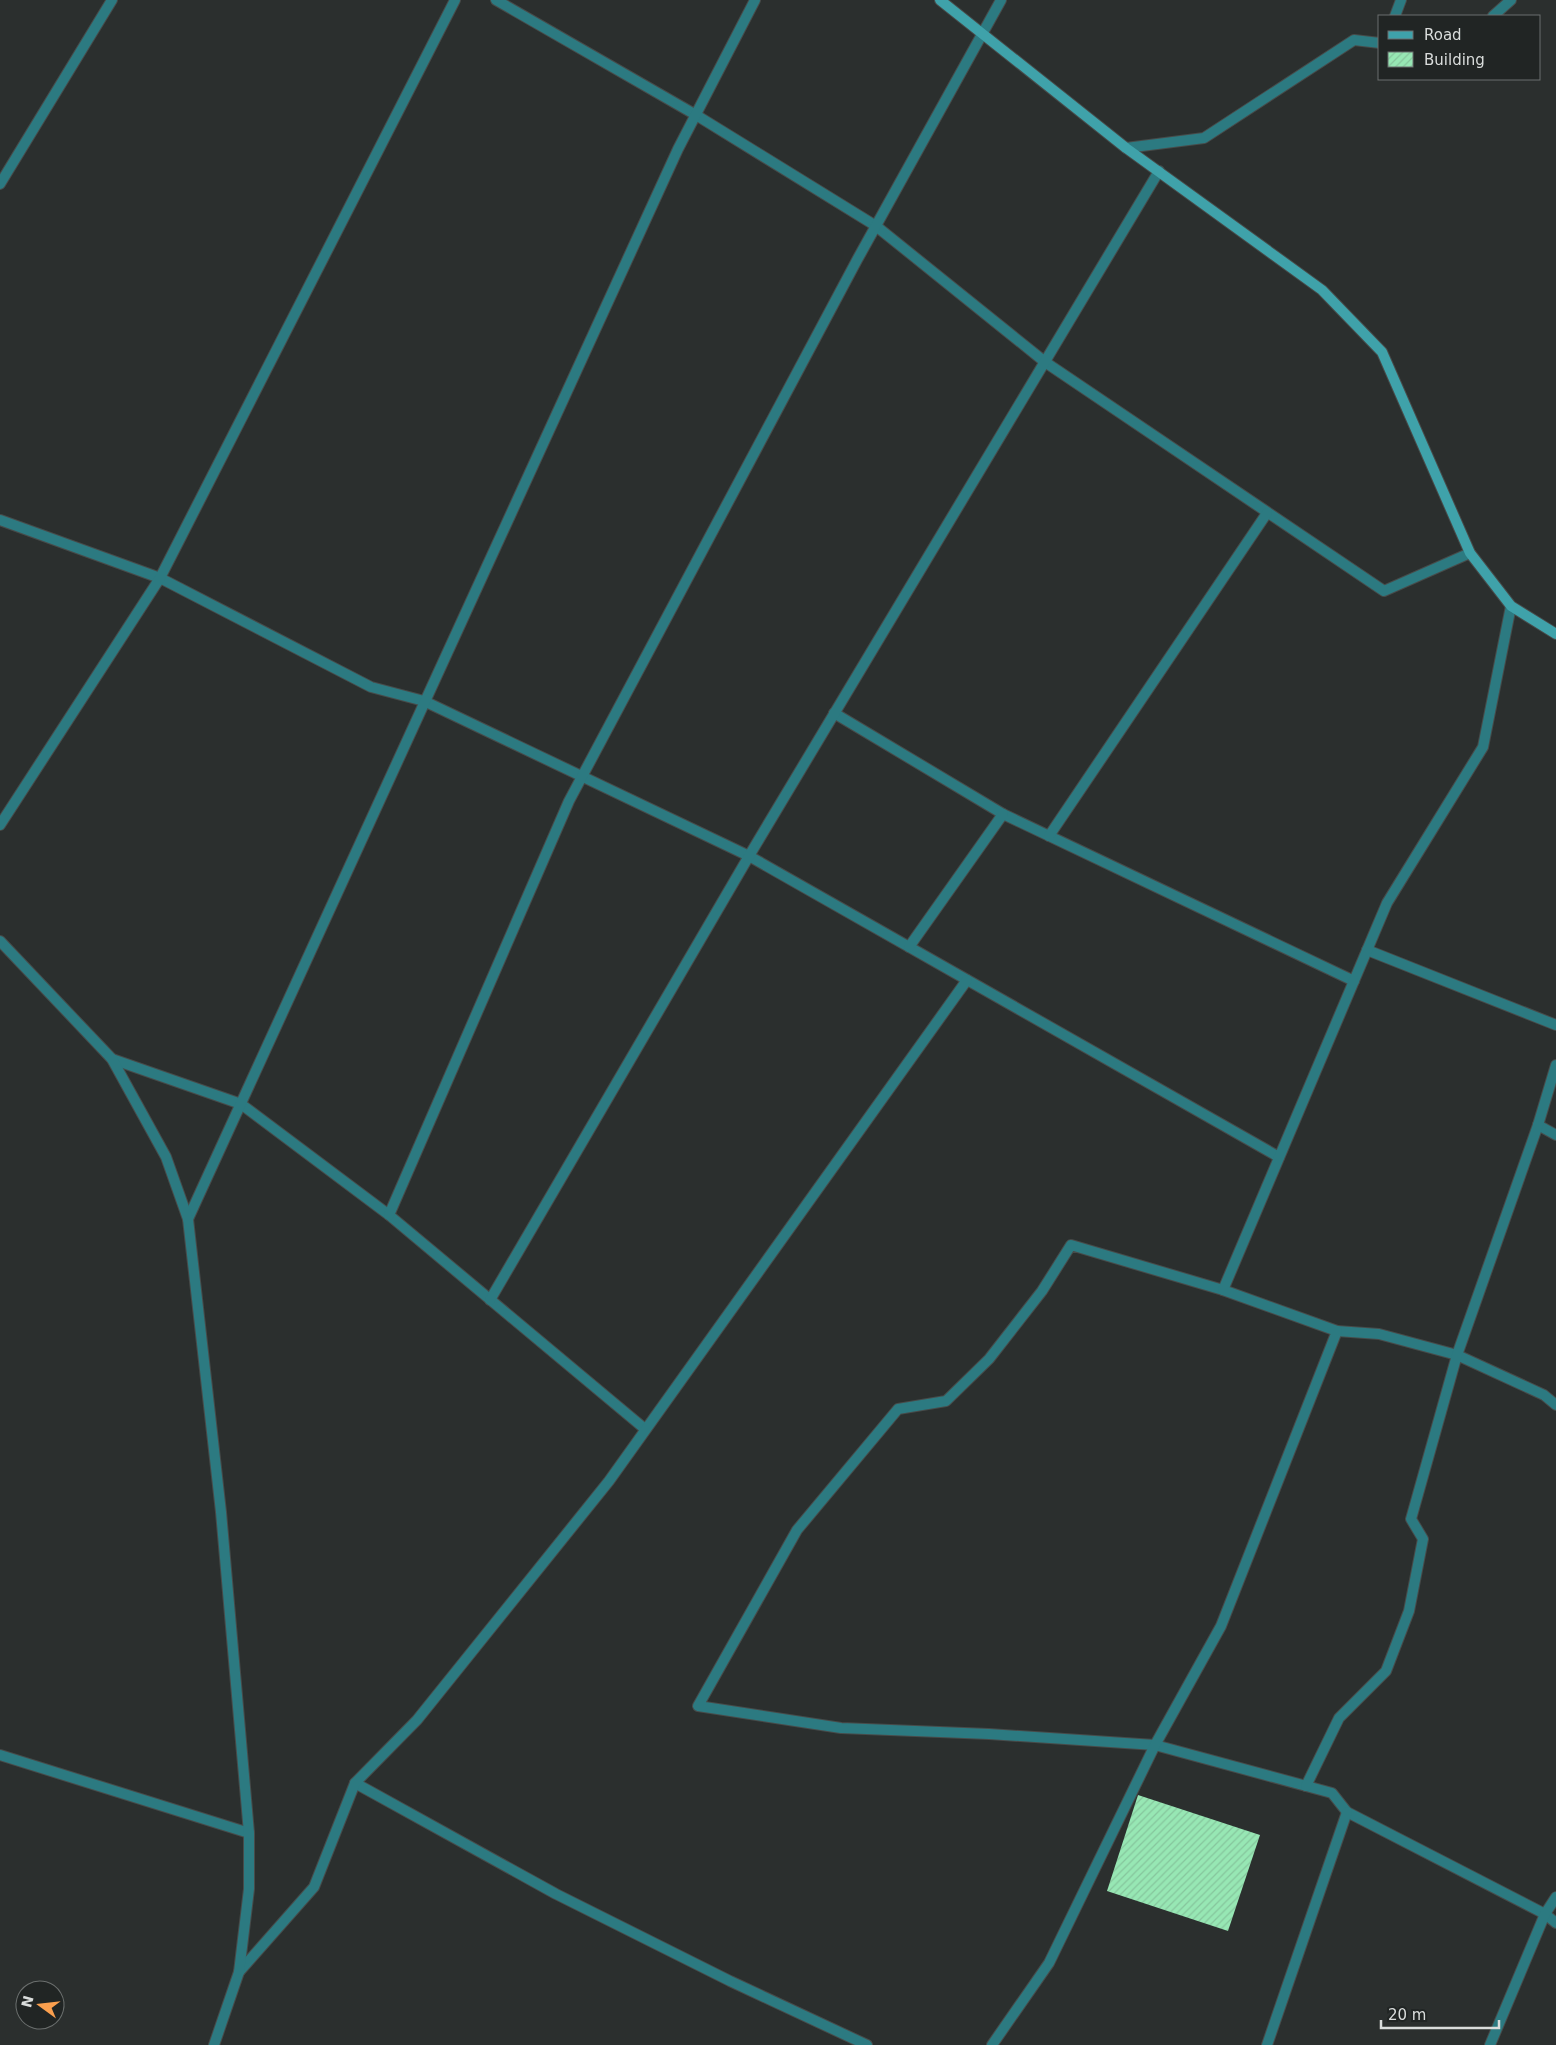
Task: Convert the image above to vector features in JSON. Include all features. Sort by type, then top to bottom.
[{"type":"main road","points":[[940,0],[1126,148],[1322,290],[1382,352],[1470,552],[1511,606],[1556,634]]},
{"type":"street","points":[[0,184],[112,0]]},
{"type":"street","points":[[0,825],[160,578],[455,0]]},
{"type":"street","points":[[496,0],[696,115],[876,226],[1045,362],[1384,591],[1470,552]]},
{"type":"street","points":[[188,1219],[674,158],[755,0]]},
{"type":"street","points":[[389,1215],[569,801],[876,226],[1001,0]]},
{"type":"street","points":[[1395,15],[1401,0]]},
{"type":"street","points":[[1494,15],[1511,0]]},
{"type":"street","points":[[1126,148],[1204,138],[1354,40],[1378,43]]},
{"type":"street","points":[[490,1300],[749,856],[1159,171]]},
{"type":"street","points":[[1049,836],[1267,512]]},
{"type":"street","points":[[0,520],[160,578],[371,686],[424,701],[583,775],[749,856],[1279,1157]]},
{"type":"street","points":[[1223,1290],[1387,903],[1483,747],[1511,606]]},
{"type":"street","points":[[834,713],[1003,814],[1354,981]]},
{"type":"street","points":[[909,946],[1003,814]]},
{"type":"street","points":[[0,941],[112,1059],[166,1157],[188,1219],[221,1512],[249,1833],[249,1889],[239,1972],[214,2045]]},
{"type":"street","points":[[1367,950],[1556,1026]]},
{"type":"street","points":[[239,1972],[314,1887],[355,1782],[417,1720],[608,1481],[967,980]]},
{"type":"street","points":[[112,1059],[242,1104],[389,1215],[645,1429]]},
{"type":"street","points":[[1306,1786],[1339,1718],[1386,1671],[1409,1611],[1423,1539],[1411,1519],[1457,1355],[1538,1125],[1556,1064]]},
{"type":"street","points":[[1538,1125],[1556,1136]]},
{"type":"street","points":[[1556,1405],[1544,1395],[1457,1355],[1379,1334],[1336,1331],[1223,1290],[1072,1245],[1042,1291],[989,1359],[946,1401],[898,1409],[797,1530],[698,1706],[841,1728],[989,1734],[1155,1745],[1332,1793],[1347,1812],[1545,1914],[1556,1923]]},
{"type":"street","points":[[992,2045],[1049,1963],[1155,1745],[1221,1626],[1336,1331]]},
{"type":"street","points":[[0,1755],[249,1833]]},
{"type":"street","points":[[355,1782],[556,1894],[867,2045]]},
{"type":"street","points":[[1266,2045],[1347,1812]]},
{"type":"street","points":[[1490,2045],[1545,1914],[1556,1896]]},
{"type":"building","points":[[1138,1795],[1260,1835],[1228,1931],[1107,1891]]}]
